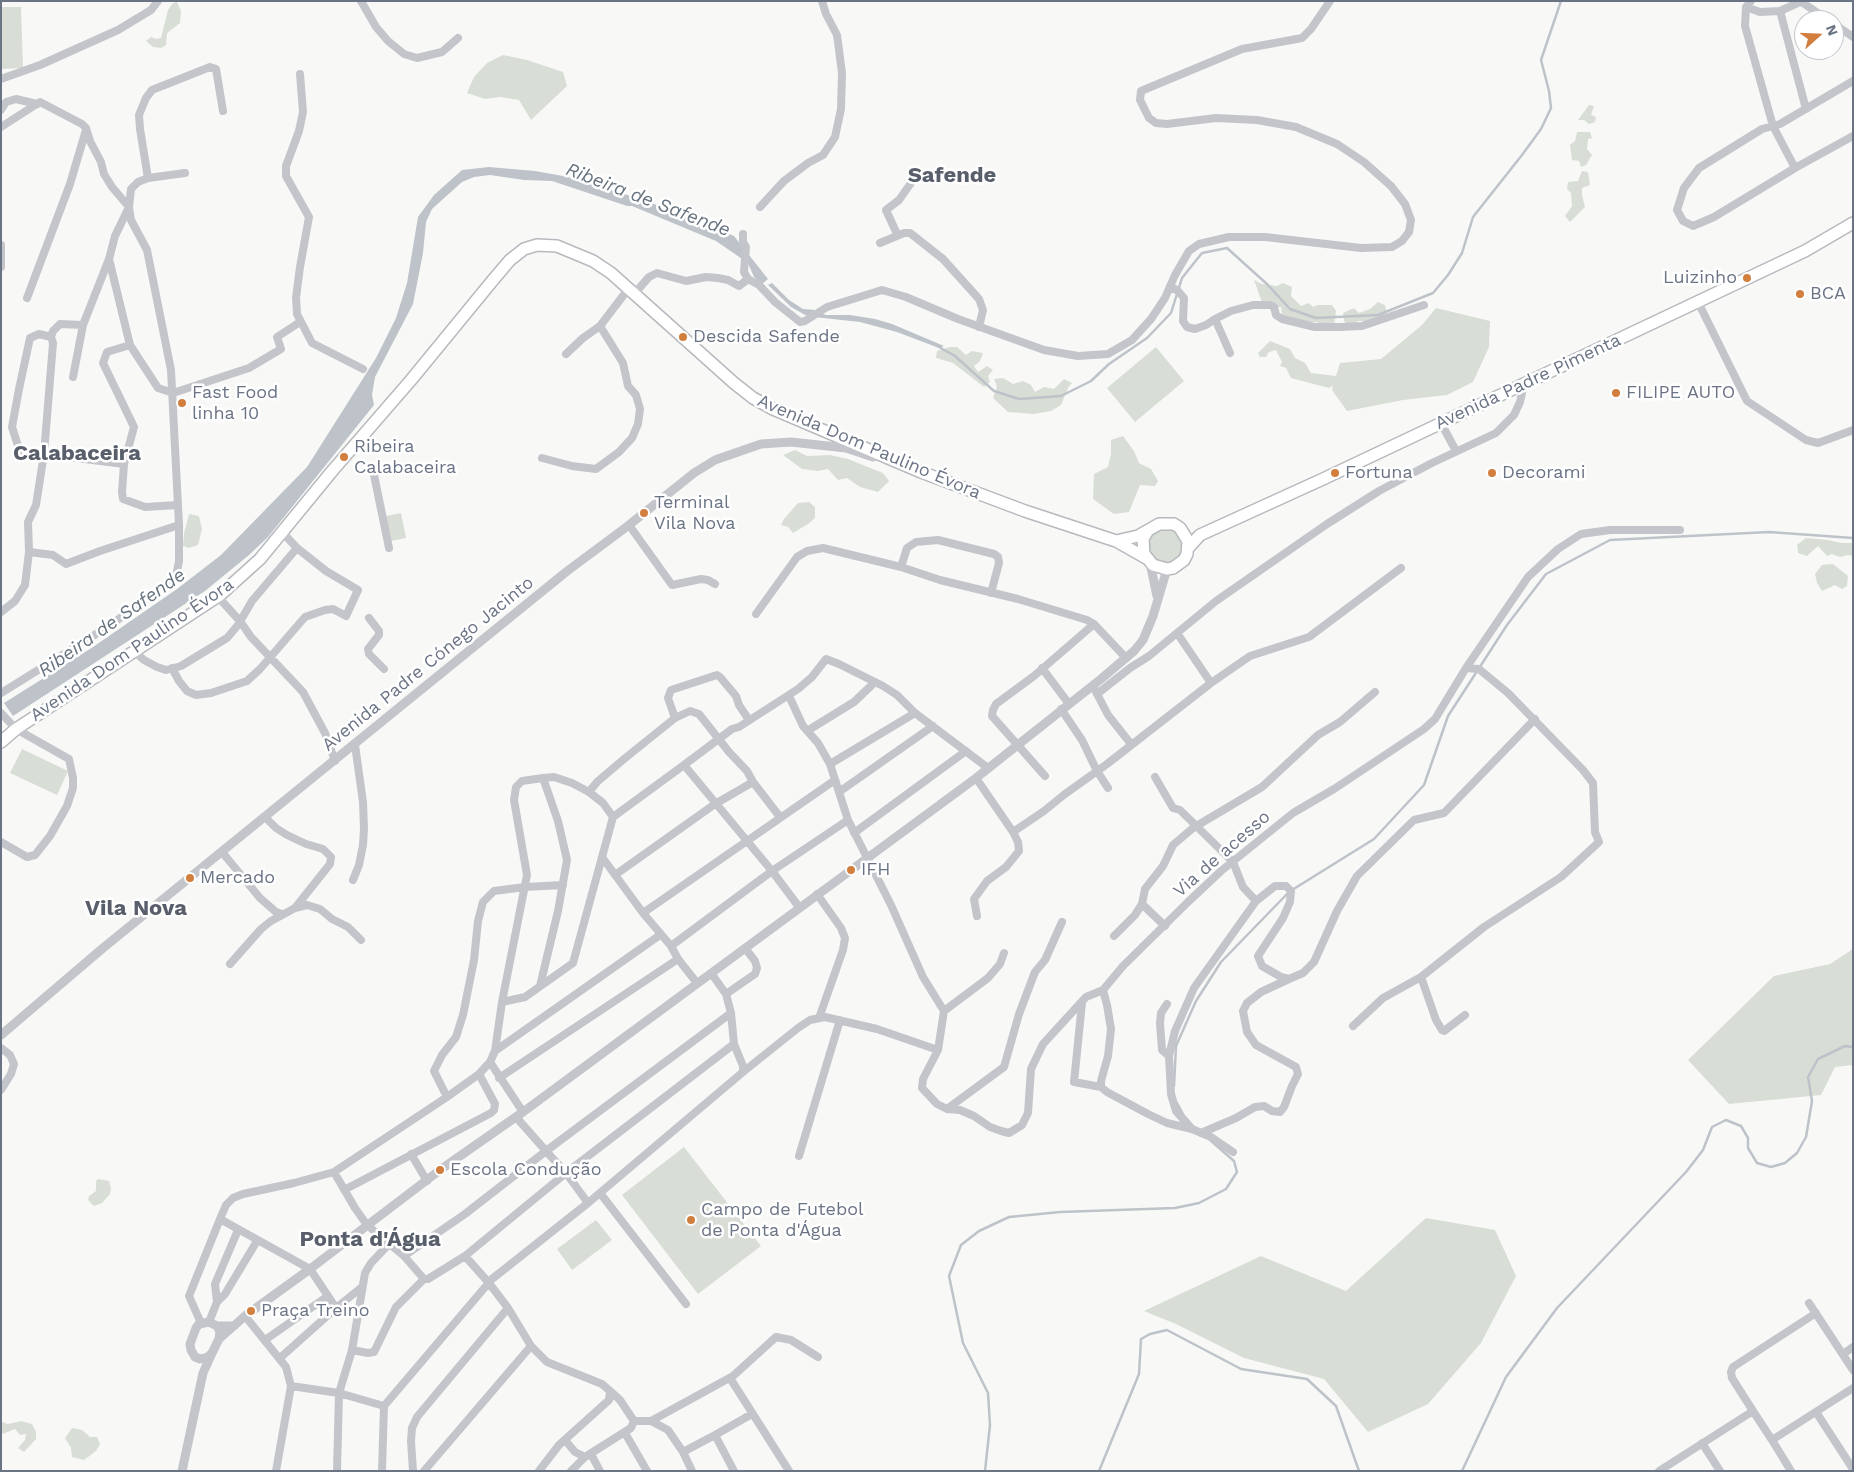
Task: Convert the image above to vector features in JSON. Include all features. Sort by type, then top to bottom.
[{"type":"main road","name":"Avenida Padre Pimenta","points":[[1200,535],[1805,251],[1853,223]]},
{"type":"main road","name":"Avenida Dom Paulino Évora","points":[[1,742],[12,726],[218,597],[260,559],[510,260],[524,249],[537,245],[557,246],[593,262],[612,273],[702,355],[753,398],[921,472],[1025,511],[1116,542],[1148,561]]},
{"type":"main road","points":[[1116,542],[1138,536],[1159,524],[1166,523],[1180,528],[1185,534],[1189,547]]},
{"type":"main road","points":[[1147,532],[1142,546],[1148,561],[1159,568],[1166,569],[1173,568],[1184,560],[1189,547],[1200,535]]},
{"type":"main road","points":[[1185,534],[1200,535]]},
{"type":"street","points":[[1,79],[40,66],[118,30],[150,10],[158,1]]},
{"type":"street","points":[[360,1],[376,27],[388,41],[404,54],[417,58],[442,52],[458,38]]},
{"type":"street","points":[[760,207],[784,181],[808,163],[823,155],[835,137],[841,108],[842,73],[837,35],[826,14],[822,1]]},
{"type":"street","points":[[746,276],[759,285],[775,302],[800,322],[807,320],[827,307],[882,290],[906,297],[1044,350],[1078,356],[1108,354],[1132,340],[1152,319],[1189,251],[1199,244],[1229,237],[1265,237],[1361,248],[1392,247],[1402,241],[1409,232],[1411,220],[1405,204],[1391,186],[1364,162],[1337,144],[1296,127],[1256,120],[1216,118],[1168,124],[1156,123],[1149,118],[1140,100],[1142,91],[1242,48],[1302,38],[1311,29],[1330,1]]},
{"type":"street","points":[[1795,168],[1773,126],[1745,26],[1748,4],[1760,12],[1780,11],[1801,2],[1813,10]]},
{"type":"street","points":[[1780,11],[1806,109]]},
{"type":"street","points":[[148,178],[139,115],[146,98],[152,90],[210,67],[216,69],[223,111]]},
{"type":"street","points":[[300,74],[302,112],[299,131],[286,166],[286,176],[309,217],[300,267],[296,314],[312,343],[363,369]]},
{"type":"street","points":[[1853,81],[1780,124],[1762,129],[1699,168],[1680,195],[1677,210],[1682,221],[1693,226],[1714,217],[1795,168],[1853,136]]},
{"type":"street","points":[[1,110],[6,102],[16,99],[37,104]]},
{"type":"street","points":[[1,127],[40,102],[86,128],[90,141],[101,162],[104,174],[129,207]]},
{"type":"street","points":[[27,298],[70,184],[86,128]]},
{"type":"street","points":[[1,693],[77,647],[136,608],[176,576],[179,561],[179,525],[173,393],[168,354],[147,250],[131,220],[129,207],[131,189],[138,182],[148,178],[185,173]]},
{"type":"street","points":[[898,234],[886,210],[899,200],[911,183]]},
{"type":"street","points":[[73,378],[83,325],[109,258],[115,236],[129,207]]},
{"type":"street","points":[[880,243],[898,234],[910,233],[920,240],[942,259],[979,300],[983,310],[979,326]]},
{"type":"street","points":[[566,354],[583,338],[600,326],[632,291],[657,273],[686,281],[706,277],[718,278],[728,280],[739,286],[746,276],[746,247],[743,242],[743,234]]},
{"type":"street","points":[[1,245],[1,268]]},
{"type":"street","points":[[109,258],[130,345],[158,388],[173,393],[249,368],[281,349],[277,337],[300,322]]},
{"type":"street","points":[[1170,286],[1184,298],[1183,321],[1187,328],[1195,329],[1230,311],[1253,305],[1274,306],[1276,316],[1282,319],[1315,326],[1340,327],[1362,326],[1424,305]]},
{"type":"street","points":[[1698,302],[1747,401],[1806,440],[1818,443],[1853,430]]},
{"type":"street","points":[[1215,319],[1230,353]]},
{"type":"street","points":[[1,612],[15,601],[25,585],[29,552],[28,522],[36,505],[44,454],[53,343],[51,337],[54,328],[60,324],[83,325]]},
{"type":"street","points":[[542,458],[572,466],[596,469],[619,452],[632,438],[638,424],[640,409],[636,395],[628,386],[623,363],[600,326]]},
{"type":"street","points":[[20,452],[12,427],[18,389],[30,338],[38,334],[51,337]]},
{"type":"street","points":[[130,345],[108,352],[103,363],[134,427],[124,464],[123,499],[145,507],[178,505]]},
{"type":"street","points":[[219,1339],[245,1316],[310,1270],[367,1225],[976,778],[1016,744],[1069,704],[1143,661],[1216,601],[1326,524],[1378,491],[1496,433],[1514,415],[1520,402],[1524,384]]},
{"type":"street","points":[[1441,423],[1456,451]]},
{"type":"street","name":"Avenida Padre Cónego Jacinto","points":[[1,1035],[103,948],[558,578],[694,473],[715,460],[761,444],[791,442],[846,448],[921,472]]},
{"type":"street","points":[[44,454],[124,464]]},
{"type":"street","points":[[374,476],[389,548]]},
{"type":"street","points":[[29,552],[53,555],[66,564],[179,525]]},
{"type":"street","points":[[629,525],[672,585],[677,586],[701,579],[715,584]]},
{"type":"street","name":"Via de acesso","points":[[944,1011],[938,1050],[923,1079],[922,1088],[937,1104],[947,1109],[960,1110],[974,1116],[990,1128],[1009,1133],[1022,1125],[1028,1113],[1031,1069],[1043,1044],[1065,1018],[1086,997],[1103,990],[1123,966],[1232,862],[1293,813],[1334,789],[1424,729],[1435,719],[1466,668],[1528,577],[1558,549],[1581,534],[1610,530],[1680,530]]},
{"type":"street","points":[[172,668],[187,691],[196,695],[211,693],[247,681],[270,658],[305,617],[324,610],[333,609],[346,616],[358,590],[326,571],[297,548],[282,532]]},
{"type":"street","points":[[901,566],[907,548],[916,542],[938,540],[994,554],[998,557],[999,563],[991,593]]},
{"type":"street","points":[[134,651],[157,668],[166,670],[181,666],[227,638],[252,601],[297,548]]},
{"type":"street","points":[[756,614],[797,557],[807,551],[823,548],[901,566],[940,580],[1018,599],[1087,620],[1094,624],[1126,658]]},
{"type":"street","points":[[1148,561],[1157,596]]},
{"type":"street","points":[[1013,832],[1033,820],[1211,683],[1250,656],[1309,637],[1401,568]]},
{"type":"street","points":[[1095,690],[1143,640],[1153,616],[1166,569]]},
{"type":"street","points":[[218,597],[240,621],[251,637],[303,692],[325,733],[335,760]]},
{"type":"street","points":[[370,618],[379,631],[379,635],[368,649],[369,654],[384,670]]},
{"type":"street","points":[[1045,776],[992,716],[993,710],[996,704],[1094,624]]},
{"type":"street","points":[[1177,633],[1211,683]]},
{"type":"street","points":[[502,1002],[525,997],[573,963],[613,817],[732,729],[789,696],[812,677],[826,659],[897,695],[915,713],[988,768]]},
{"type":"street","points":[[1042,668],[1069,704]]},
{"type":"street","points":[[1353,1026],[1383,998],[1421,977],[1484,927],[1561,877],[1600,842],[1595,832],[1593,784],[1584,770],[1535,719],[1490,677],[1479,669],[1466,668]]},
{"type":"street","points":[[675,718],[668,698],[671,690],[717,675],[736,696],[749,720]]},
{"type":"street","points":[[807,731],[854,702],[874,682]]},
{"type":"street","points":[[1095,690],[1108,715],[1131,744]]},
{"type":"street","points":[[1114,936],[1135,915],[1142,904],[1145,890],[1163,866],[1172,845],[1197,826],[1262,787],[1318,735],[1340,722],[1375,692]]},
{"type":"street","points":[[789,696],[803,726],[818,743],[830,764],[848,820],[868,856],[923,977],[944,1011],[988,978],[1000,964],[1004,953]]},
{"type":"street","points":[[1061,710],[1082,740],[1097,771],[1108,788]]},
{"type":"street","points":[[589,792],[597,782],[675,718],[690,711],[699,714],[720,739],[728,752],[747,771],[753,782],[780,817]]},
{"type":"street","points":[[1,713],[12,726],[69,759],[73,773],[73,788],[67,806],[50,836],[35,856],[27,858],[2,843]]},
{"type":"street","points":[[830,764],[915,713]]},
{"type":"street","points":[[1201,1133],[1256,1107],[1264,1106],[1272,1111],[1280,1112],[1298,1074],[1296,1067],[1256,1044],[1246,1032],[1243,1011],[1247,1003],[1261,992],[1303,973],[1314,962],[1337,911],[1357,876],[1414,820],[1444,813],[1535,719]]},
{"type":"street","points":[[839,792],[933,726]]},
{"type":"street","points":[[353,880],[359,865],[364,829],[363,802],[355,745]]},
{"type":"street","points":[[854,833],[966,751]]},
{"type":"street","points":[[684,765],[772,871],[799,907]]},
{"type":"street","points":[[182,1471],[203,1373],[219,1339],[220,1332],[209,1324],[189,1296],[226,1205],[233,1198],[243,1194],[334,1172],[447,1097],[478,1074],[490,1062],[495,1051],[502,1002],[527,875],[514,792],[516,787],[522,781],[554,777],[577,784],[603,803],[613,817]]},
{"type":"street","points":[[540,986],[563,884],[566,860],[558,821],[543,778]]},
{"type":"street","points":[[976,778],[1013,832],[1018,842],[1019,851],[1006,866],[987,881],[974,899],[977,916]]},
{"type":"street","points":[[1155,778],[1173,808],[1180,810],[1232,862],[1243,887],[1256,901]]},
{"type":"street","points":[[643,913],[835,780]]},
{"type":"street","points":[[615,875],[716,804],[753,782]]},
{"type":"street","points":[[266,817],[276,828],[288,836],[324,849],[331,857],[330,864],[295,908]]},
{"type":"street","points":[[671,946],[772,871],[848,820]]},
{"type":"street","points":[[222,852],[260,898],[276,912],[282,914]]},
{"type":"street","points":[[602,857],[660,935],[671,946],[678,960],[697,983]]},
{"type":"street","points":[[447,1097],[434,1071],[442,1055],[456,1037],[463,1015],[474,960],[478,921],[483,902],[494,891],[563,884]]},
{"type":"street","points":[[1192,1129],[1176,1111],[1170,1094],[1169,1056],[1174,1031],[1194,988],[1256,901],[1275,886],[1286,886],[1291,891],[1290,902],[1283,918],[1258,956],[1262,966],[1281,978],[1289,979]]},
{"type":"street","points":[[818,894],[841,928],[845,938],[843,950],[819,1018]]},
{"type":"street","points":[[1142,904],[1165,926]]},
{"type":"street","points":[[230,964],[261,929],[282,914],[307,905],[320,908],[332,919],[348,927],[361,940]]},
{"type":"street","points":[[947,1109],[1004,1067],[1019,1014],[1035,972],[1045,960],[1062,922]]},
{"type":"street","points":[[495,1051],[660,935]]},
{"type":"street","points":[[726,994],[755,974],[757,968],[755,961],[745,948]]},
{"type":"street","points":[[499,1078],[678,960]]},
{"type":"street","points":[[710,973],[726,994],[731,1013],[734,1044],[743,1066],[743,1072]]},
{"type":"street","points":[[1421,977],[1436,1020],[1442,1030],[1444,1031],[1465,1015]]},
{"type":"street","points":[[1101,1087],[1108,1056],[1111,1029],[1103,990]]},
{"type":"street","points":[[1082,1003],[1074,1082],[1101,1087],[1114,1096],[1167,1123],[1192,1129],[1211,1137],[1233,1152]]},
{"type":"street","points":[[1167,1004],[1161,1013],[1160,1024],[1162,1050],[1169,1056]]},
{"type":"street","points":[[404,1256],[465,1214],[731,1013]]},
{"type":"street","points":[[382,1471],[384,1406],[489,1283],[588,1204],[743,1072],[798,1028],[810,1020],[819,1018],[840,1020],[877,1029],[938,1050]]},
{"type":"street","points":[[798,1156],[840,1020]]},
{"type":"street","points":[[352,1350],[368,1353],[374,1352],[396,1307],[424,1279],[428,1279],[465,1256],[566,1173],[734,1044]]},
{"type":"street","points":[[1,1048],[10,1055],[14,1064],[11,1074],[1,1090]]},
{"type":"street","points":[[490,1062],[519,1114],[588,1204]]},
{"type":"street","points":[[344,1190],[491,1113],[494,1110],[494,1104],[478,1074]]},
{"type":"street","points":[[411,1154],[427,1181]]},
{"type":"street","points":[[334,1172],[367,1225],[404,1256],[424,1279]]},
{"type":"street","points":[[600,1193],[686,1304]]},
{"type":"street","points":[[220,1219],[310,1270],[336,1308]]},
{"type":"street","points":[[217,1302],[215,1284],[238,1230]]},
{"type":"street","points":[[209,1324],[217,1302],[225,1294],[257,1240]]},
{"type":"street","points":[[337,1471],[339,1393],[352,1350],[365,1273],[371,1263],[389,1244]]},
{"type":"street","points":[[465,1256],[508,1308],[531,1346],[547,1362],[602,1384],[620,1400],[634,1421]]},
{"type":"street","points":[[280,1358],[362,1287]]},
{"type":"street","points":[[265,1340],[328,1296]]},
{"type":"street","points":[[1810,1304],[1853,1370]]},
{"type":"street","points":[[413,1471],[411,1441],[412,1428],[417,1417],[508,1308]]},
{"type":"street","points":[[1791,1471],[1732,1378],[1731,1372],[1733,1366],[1816,1313]]},
{"type":"street","points":[[245,1316],[286,1367],[291,1386],[276,1471]]},
{"type":"street","points":[[203,1373],[191,1350],[190,1344],[196,1328],[209,1324],[234,1326]]},
{"type":"street","points":[[634,1421],[652,1421],[730,1378],[757,1356],[776,1337],[791,1340],[818,1357]]},
{"type":"street","points":[[424,1471],[531,1346]]},
{"type":"street","points":[[1842,1354],[1853,1347]]},
{"type":"street","points":[[195,1357],[200,1359],[212,1354]]},
{"type":"street","points":[[730,1378],[785,1470]]},
{"type":"street","points":[[291,1386],[339,1393],[384,1406]]},
{"type":"street","points":[[1772,1440],[1853,1388]]},
{"type":"street","points":[[539,1471],[565,1440],[609,1400],[610,1391]]},
{"type":"street","points":[[1659,1471],[1753,1410]]},
{"type":"street","points":[[1816,1412],[1853,1469]]},
{"type":"street","points":[[683,1452],[752,1414]]},
{"type":"street","points":[[571,1471],[588,1456],[625,1433],[631,1428],[634,1421]]},
{"type":"street","points":[[652,1421],[668,1430],[683,1452],[692,1471]]},
{"type":"street","points":[[625,1433],[647,1471]]},
{"type":"street","points":[[715,1436],[734,1471]]},
{"type":"street","points":[[565,1440],[575,1452],[588,1456],[600,1471]]},
{"type":"street","points":[[1702,1443],[1720,1471]]},
{"type":"shaded area","points":[[177,2],[181,11],[180,23],[167,33],[166,45],[161,48],[153,47],[146,41],[151,37],[161,38],[168,10],[173,3]]},
{"type":"shaded area","points":[[1,7],[21,7],[23,68],[1,69]]},
{"type":"shaded area","points":[[503,55],[527,60],[563,72],[567,86],[531,120],[519,100],[500,97],[485,99],[467,93],[474,77],[487,63]]},
{"type":"shaded area","points":[[1589,105],[1594,106],[1591,115],[1596,117],[1595,122],[1589,124],[1584,120],[1578,120]]},
{"type":"shaded area","points":[[1577,132],[1590,132],[1592,138],[1588,139],[1587,149],[1592,155],[1586,165],[1581,167],[1579,161],[1572,160],[1570,145],[1575,141]]},
{"type":"shaded area","points":[[489,167],[535,171],[563,176],[592,183],[666,208],[734,236],[768,279],[762,284],[754,277],[748,263],[716,241],[632,206],[552,181],[524,180],[490,175],[474,177],[462,182],[432,209],[426,222],[423,253],[413,304],[375,377],[372,395],[374,405],[268,537],[205,591],[13,716],[4,703],[93,647],[177,589],[221,555],[307,467],[376,358],[396,318],[407,283],[418,217],[434,195],[462,170]]},
{"type":"shaded area","points":[[1582,171],[1588,172],[1590,185],[1582,188],[1585,207],[1570,222],[1565,216],[1572,206],[1571,193],[1567,189],[1568,182],[1578,181]]},
{"type":"shaded area","points":[[1254,280],[1262,284],[1277,286],[1283,283],[1292,287],[1291,296],[1301,306],[1309,303],[1313,307],[1332,305],[1336,311],[1334,326],[1323,330],[1317,322],[1287,321],[1282,314],[1281,307],[1274,308],[1263,305]]},
{"type":"shaded area","points":[[772,283],[789,300],[803,309],[815,310],[807,316],[791,307],[768,285]]},
{"type":"shaded area","points":[[1378,302],[1385,305],[1387,314],[1369,321],[1358,321],[1351,327],[1344,321],[1343,313],[1354,308],[1359,313],[1370,309]]},
{"type":"shaded area","points":[[1436,308],[1490,321],[1489,347],[1473,382],[1447,395],[1403,400],[1347,411],[1332,390],[1333,386],[1329,388],[1291,378],[1286,368],[1280,366],[1282,362],[1276,350],[1269,352],[1266,357],[1260,357],[1258,353],[1270,341],[1290,349],[1295,358],[1305,363],[1311,373],[1336,376],[1340,363],[1381,359],[1422,325]]},
{"type":"shaded area","points":[[818,312],[826,315],[850,315],[875,319],[892,324],[944,346],[939,348],[897,332],[860,322],[814,317]]},
{"type":"shaded area","points":[[957,347],[966,355],[972,351],[983,353],[980,361],[974,366],[978,372],[987,366],[993,370],[988,376],[990,382],[984,387],[953,363],[936,358],[937,351]]},
{"type":"shaded area","points":[[1156,347],[1184,381],[1135,422],[1107,388]]},
{"type":"shaded area","points":[[1003,378],[1013,384],[1023,381],[1031,385],[1035,392],[1044,387],[1054,389],[1064,379],[1072,383],[1061,405],[1051,411],[1033,414],[1008,412],[993,398],[997,387],[994,379]]},
{"type":"shaded area","points":[[1123,436],[1134,451],[1139,463],[1151,469],[1158,481],[1155,486],[1140,485],[1129,512],[1114,514],[1093,499],[1094,474],[1108,467],[1111,454],[1111,440]]},
{"type":"shaded area","points":[[795,450],[807,456],[830,455],[848,459],[883,473],[889,481],[878,492],[860,487],[847,478],[838,480],[828,469],[818,471],[802,469],[783,455]]},
{"type":"shaded area","points":[[809,502],[815,507],[815,518],[808,524],[793,533],[788,527],[781,525],[798,503]]},
{"type":"shaded area","points":[[401,513],[406,538],[391,541],[386,516]]},
{"type":"shaded area","points":[[189,514],[199,516],[202,529],[198,545],[189,548],[183,546]]},
{"type":"shaded area","points":[[1165,528],[1177,534],[1183,546],[1177,558],[1165,564],[1153,558],[1147,546],[1153,534]]},
{"type":"shaded area","points":[[1806,538],[1853,543],[1853,556],[1840,557],[1832,554],[1827,556],[1818,546],[1807,556],[1798,553],[1797,545]]},
{"type":"shaded area","points":[[1833,564],[1848,576],[1847,586],[1842,589],[1835,585],[1822,591],[1817,583],[1815,574],[1822,565]]},
{"type":"shaded area","points":[[22,749],[68,771],[57,795],[10,773]]},
{"type":"shaded area","points":[[1853,949],[1853,1065],[1835,1067],[1821,1095],[1729,1104],[1688,1060],[1774,976],[1830,964]]},
{"type":"shaded area","name":"Campo de Futebol de Ponta d'Água","points":[[684,1147],[761,1246],[698,1294],[622,1195]]},
{"type":"shaded area","points":[[98,1179],[109,1181],[111,1188],[110,1194],[102,1203],[94,1206],[88,1200],[89,1196],[96,1191],[96,1181]]},
{"type":"shaded area","points":[[1426,1218],[1495,1230],[1516,1276],[1481,1343],[1428,1404],[1368,1432],[1324,1379],[1244,1358],[1176,1324],[1144,1311],[1261,1256],[1346,1291]]},
{"type":"shaded area","points":[[596,1220],[612,1240],[572,1270],[557,1249]]},
{"type":"shaded area","points":[[21,1421],[32,1424],[36,1432],[36,1439],[24,1452],[18,1448],[25,1440],[26,1434],[20,1435],[15,1429],[3,1434],[1,1432],[2,1422],[8,1424]]},
{"type":"shaded area","points":[[72,1428],[82,1430],[90,1437],[97,1437],[100,1444],[96,1451],[84,1460],[72,1457],[71,1448],[65,1438]]},
{"type":"waterway","name":"Ribeira de Safende","points":[[939,347],[955,356],[994,391],[1019,399],[1061,396],[1091,381],[1109,364],[1147,338],[1171,313],[1182,278],[1202,253],[1227,248],[1268,285],[1290,309],[1316,318],[1378,315],[1433,293],[1448,275],[1462,253],[1473,217],[1541,129],[1551,108],[1549,91],[1541,60],[1561,1]]},
{"type":"waterway","points":[[1292,890],[1374,839],[1424,785],[1448,716],[1507,625],[1546,574],[1610,540],[1769,532],[1853,538]]},
{"type":"waterway","points":[[1174,1086],[1176,1046],[1196,1001],[1221,962],[1288,893]]},
{"type":"waterway","points":[[1462,1471],[1506,1377],[1557,1308],[1686,1172],[1703,1150],[1712,1127],[1726,1120],[1741,1126],[1748,1138],[1748,1148],[1757,1163],[1771,1167],[1785,1163],[1797,1153],[1806,1137],[1812,1101],[1808,1077],[1818,1059],[1845,1046],[1853,1047]]},
{"type":"waterway","points":[[1177,1103],[1184,1116]]},
{"type":"waterway","points":[[985,1471],[990,1425],[988,1393],[963,1343],[949,1276],[961,1245],[979,1231],[1009,1217],[1060,1212],[1175,1208],[1199,1203],[1226,1189],[1237,1172],[1234,1161],[1210,1140]]},
{"type":"waterway","points":[[1099,1471],[1139,1374],[1141,1339],[1150,1334],[1167,1330],[1241,1369],[1307,1379],[1336,1406],[1359,1471]]},
{"type":"place","name":"Luizinho","points":[[1747,278]]},
{"type":"place","name":"BCA","points":[[1800,294]]},
{"type":"place","name":"Descida Safende","points":[[683,337]]},
{"type":"place","name":"FILIPE AUTO","points":[[1616,393]]},
{"type":"place","name":"Fast Food linha 10","points":[[182,403]]},
{"type":"place","name":"Ribeira Calabaceira","points":[[344,457]]},
{"type":"place","name":"Fortuna","points":[[1335,473]]},
{"type":"place","name":"Decorami","points":[[1492,473]]},
{"type":"place","name":"Terminal Vila Nova","points":[[644,513]]},
{"type":"place","name":"IFH","points":[[851,870]]},
{"type":"place","name":"Mercado","points":[[190,878]]},
{"type":"place","name":"Escola Condução","points":[[440,1170]]},
{"type":"place","name":"Campo de Futebol de Ponta d'Água","points":[[691,1220]]},
{"type":"place","name":"Praça Treino","points":[[251,1311]]},
{"type":"district","name":"Safende","points":[[952,176]]},
{"type":"district","name":"Calabaceira","points":[[77,454]]},
{"type":"district","name":"Vila Nova","points":[[136,909]]},
{"type":"district","name":"Ponta d'Água","points":[[370,1240]]}]
